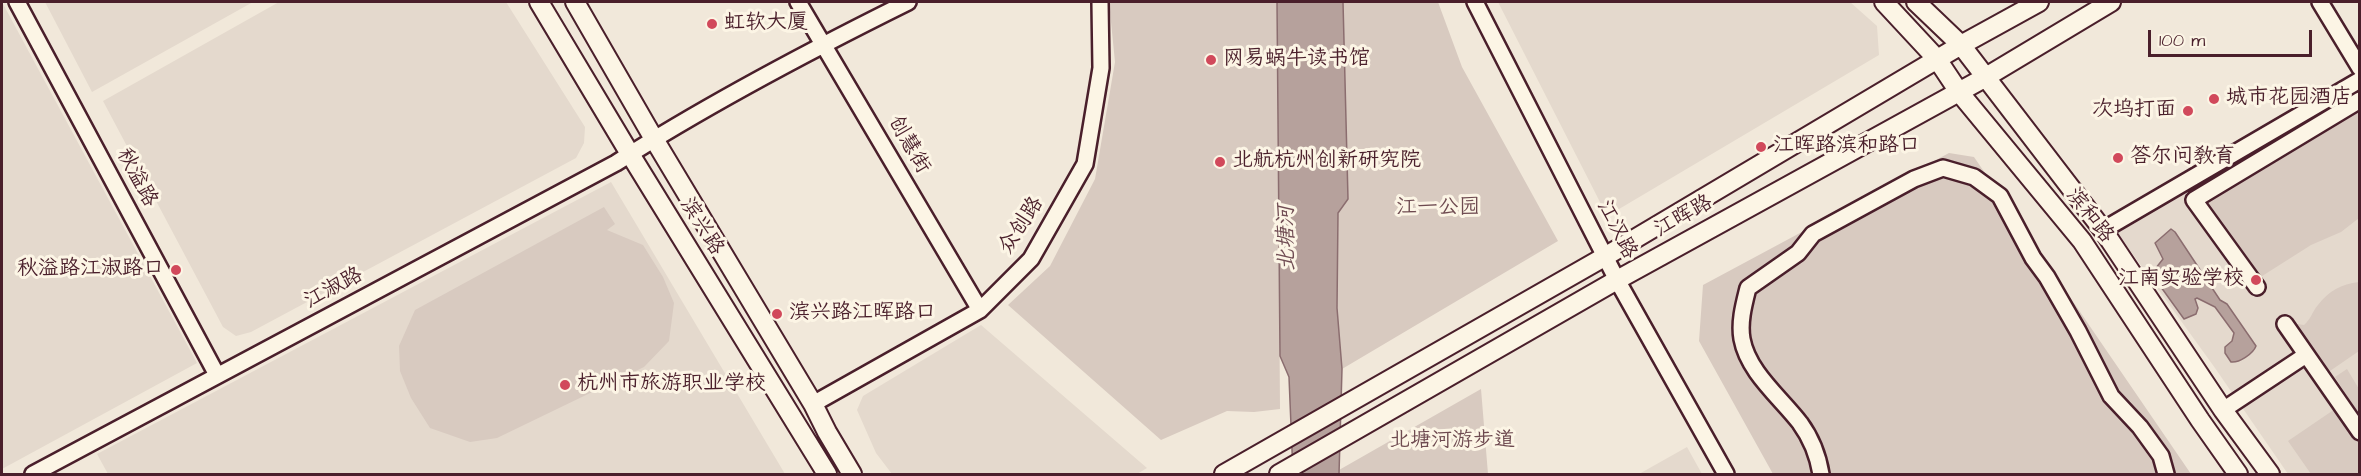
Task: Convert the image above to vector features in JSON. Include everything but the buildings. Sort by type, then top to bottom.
[{"type":"main road","name":"滨兴路","points":[[539,2],[827,474]]},
{"type":"main road","name":"滨兴路","points":[[575,2],[852,474]]},
{"type":"main road","name":"滨和路","points":[[1884,2],[1936,59],[1959,92],[2082,241],[2238,474]]},
{"type":"main road","name":"滨和路","points":[[1916,2],[1961,45],[2103,230],[2223,410],[2270,474]]},
{"type":"main road","name":"江晖路","points":[[1224,474],[1606,256],[1936,59],[2039,2]]},
{"type":"main road","name":"江晖路","points":[[1279,474],[1617,280],[1986,77],[2111,2]]},
{"type":"street","name":"秋溢路","points":[[17,2],[217,375]]},
{"type":"street","name":"创慧街","points":[[798,2],[980,310]]},
{"type":"street","name":"江淑路","points":[[33,474],[630,154],[824,44],[908,2]]},
{"type":"street","name":"众创路","points":[[813,404],[980,310],[1031,259],[1085,164],[1101,68],[1100,2]]},
{"type":"street","name":"江汉路","points":[[1474,2],[1617,280],[1726,474]]},
{"type":"street","points":[[2320,2],[2360,68]]},
{"type":"street","points":[[2103,230],[2360,80]]},
{"type":"street","points":[[2257,287],[2194,200],[2360,100]]},
{"type":"street","points":[[1821,474],[1817,456],[1801,424],[1755,369],[1742,339],[1742,313],[1748,288],[1798,254],[1813,234],[1914,179],[1942,168],[1974,177],[2000,196],[2033,258],[2078,331],[2111,396],[2140,427],[2162,456],[2166,474]]},
{"type":"street","points":[[2284,324],[2360,432]]},
{"type":"street","points":[[2223,410],[2306,355]]},
{"type":"shaded area","points":[[2,2],[197,363],[2,469]]},
{"type":"shaded area","points":[[45,2],[253,2],[92,92]]},
{"type":"shaded area","points":[[279,2],[506,2],[585,127],[584,143],[576,158],[251,332],[236,336],[223,327],[103,101]]},
{"type":"shaded area","points":[[1498,2],[1850,2],[1877,26],[1879,55],[1614,212],[1602,206]]},
{"type":"shaded area","name":"江南实验学校","points":[[2359,80],[2359,474],[2288,474],[2111,224]]},
{"type":"shaded area","name":"杭州市旅游职业学校","points":[[611,182],[785,474],[108,474],[97,454]]},
{"type":"shaded area","points":[[981,325],[1147,468],[1137,474],[892,474],[876,453],[857,410],[863,396]]},
{"type":"shaded area","points":[[1687,447],[1702,474],[1639,474]]},
{"type":"green space","points":[[1109,2],[1277,2],[1280,409],[1254,412],[1227,411],[1161,440],[1008,305],[1050,266],[1095,179],[1115,62]]},
{"type":"green space","name":"江一公园","points":[[1343,2],[1438,2],[1462,67],[1558,241],[1342,369],[1337,308],[1338,213],[1348,199]]},
{"type":"green space","points":[[2359,108],[2359,218],[2341,232],[2311,245],[2259,278],[2203,201]]},
{"type":"green space","points":[[1949,153],[1974,157],[2191,474],[1773,474],[1699,341],[1703,285]]},
{"type":"green space","points":[[604,207],[615,224],[607,230],[643,245],[663,277],[674,303],[669,341],[644,367],[497,438],[470,442],[430,428],[411,398],[400,371],[399,346],[415,310]]},
{"type":"green space","points":[[2359,282],[2359,351],[2327,373],[2290,323],[2304,325],[2318,305],[2331,292],[2341,286]]},
{"type":"green space","points":[[2347,369],[2359,389],[2359,415],[2335,377]]},
{"type":"green space","name":"北塘河游步道","points":[[1481,389],[1488,474],[1339,474],[1339,470]]},
{"type":"green space","points":[[2335,409],[2359,444],[2359,474],[2311,474],[2288,441]]},
{"type":"water","name":"北塘河","points":[[1277,2],[1343,2],[1348,199],[1338,213],[1337,308],[1342,369],[1339,474],[1293,474],[1289,377],[1280,356]]},
{"type":"water","points":[[2171,229],[2220,300],[2227,304],[2256,346],[2249,355],[2231,362],[2225,353],[2225,347],[2232,341],[2234,333],[2215,307],[2197,298],[2195,299],[2198,308],[2196,314],[2184,319],[2153,276],[2152,273],[2163,259],[2155,243]]},
{"type":"place","name":"虹软大厦","points":[[712,24]]},
{"type":"place","name":"网易蜗牛读书馆","points":[[1211,60]]},
{"type":"place","name":"城市花园酒店","points":[[2214,99]]},
{"type":"place","name":"次坞打面","points":[[2188,111]]},
{"type":"place","name":"江晖路滨和路口","points":[[1761,147]]},
{"type":"place","name":"答尔问教育","points":[[2118,158]]},
{"type":"place","name":"北航杭州创新研究院","points":[[1220,162]]},
{"type":"place","name":"秋溢路江淑路口","points":[[176,270]]},
{"type":"place","name":"江南实验学校","points":[[2256,280]]},
{"type":"place","name":"滨兴路江晖路口","points":[[777,314]]},
{"type":"place","name":"杭州市旅游职业学校","points":[[565,385]]}]
